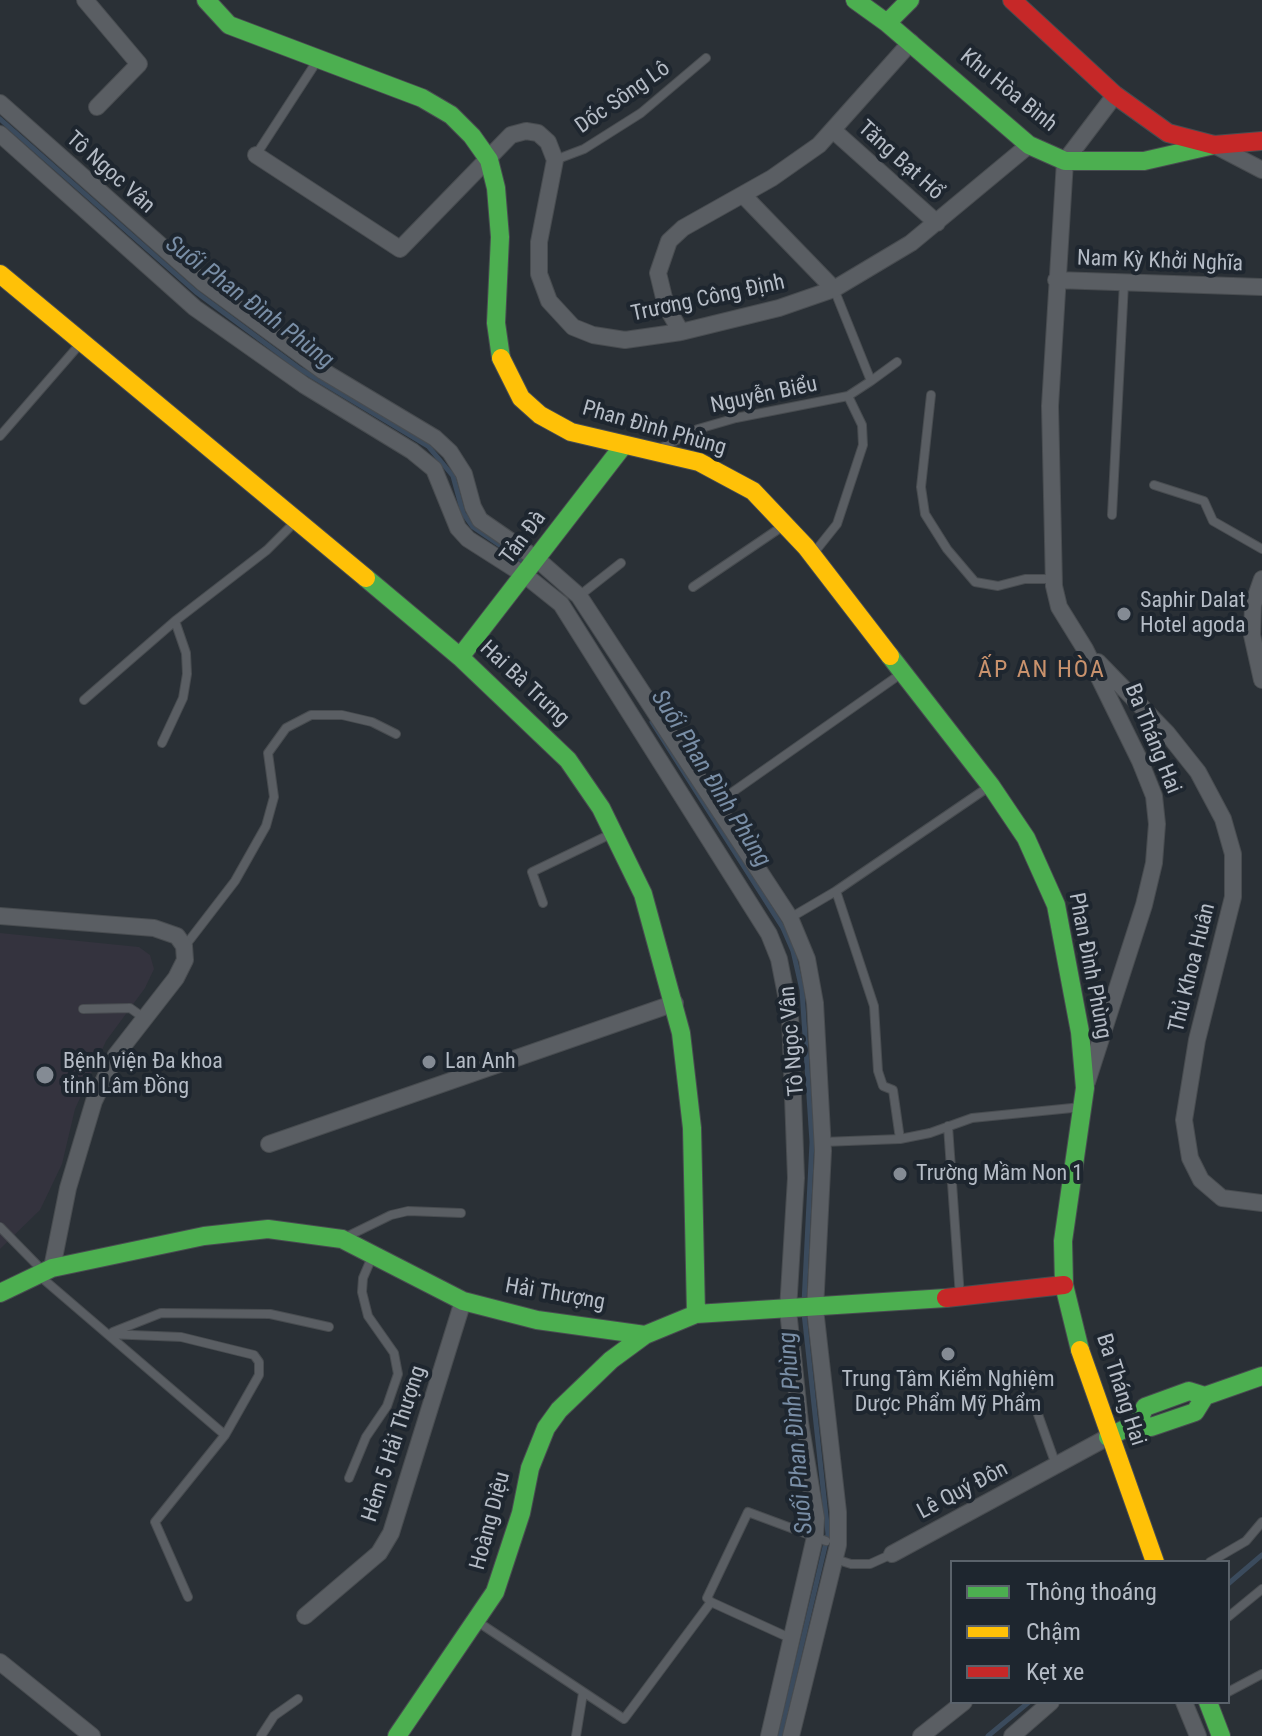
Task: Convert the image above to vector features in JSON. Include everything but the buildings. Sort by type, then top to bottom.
[{"type":"street","name":"Tô Ngọc Vân","points":[[85,0],[139,64],[97,107]]},
{"type":"street","name":"Phan Đình Phùng","points":[[206,0],[229,25],[422,98],[451,115],[489,160],[496,188],[500,237],[496,323],[498,349],[506,374],[521,398],[540,415],[571,432],[699,462],[731,476],[753,491],[787,524],[812,555],[991,786],[1026,838],[1056,905],[1080,1032],[1084,1097]]},
{"type":"street","name":"Khu Hòa Bình","points":[[855,0],[911,42],[1029,145],[1065,161],[1115,95]]},
{"type":"street","points":[[887,23],[910,0]]},
{"type":"street","points":[[1012,0],[1115,95],[1168,133],[1214,145],[1262,170]]},
{"type":"street","name":"Tăng Bạt Hổ","points":[[681,332],[660,288],[658,273],[662,254],[683,228],[800,160],[834,131],[911,42]]},
{"type":"street","name":"Tô Ngọc Vân","points":[[0,103],[195,308],[278,367],[412,451],[434,469],[458,528],[468,539],[526,576],[561,604],[769,934],[779,959],[790,1015],[797,1136],[788,1310],[800,1422],[829,1545],[792,1639],[769,1736]]},
{"type":"street","points":[[256,155],[400,249],[511,135],[526,131],[538,133],[548,142],[555,160]]},
{"type":"street","name":"Tăng Bạt Hổ","points":[[834,131],[937,223]]},
{"type":"street","name":"Tô Ngọc Vân","points":[[0,134],[132,239],[203,283],[323,371],[435,438],[450,452],[464,474],[480,520],[538,560],[579,596],[790,918],[807,959],[815,1003],[823,1142],[815,1309],[838,1512],[791,1736]]},
{"type":"street","points":[[1065,161],[1144,161],[1214,145],[1262,141]]},
{"type":"street","name":"Trương Công Định","points":[[555,160],[539,242],[539,274],[549,301],[573,327],[593,335],[625,340],[681,332],[779,308],[834,289],[886,261],[937,223],[1029,145]]},
{"type":"street","name":"Ba Tháng Hai","points":[[1065,161],[1050,414],[1054,579],[1059,607],[1085,649],[1154,796],[1157,824],[1154,863],[1144,905],[1084,1097],[1063,1241],[1064,1285],[1084,1366],[1154,1560]]},
{"type":"street","points":[[743,195],[834,289]]},
{"type":"street","name":"Hai Bà Trưng","points":[[0,274],[80,344],[460,657],[568,760],[614,833],[643,894],[675,1003],[687,1070],[692,1128],[696,1314]]},
{"type":"street","name":"Nam Kỳ Khởi Nghĩa","points":[[1056,280],[1262,287]]},
{"type":"street","name":"Tản Đà","points":[[460,657],[526,576],[623,446]]},
{"type":"street","points":[[1262,579],[1253,605],[1252,635],[1262,680]]},
{"type":"street","name":"Thủ Khoa Huân","points":[[1085,649],[1167,733],[1198,772],[1223,819],[1233,854],[1233,897],[1197,1040],[1184,1120],[1190,1158],[1201,1180],[1222,1198],[1262,1203]]},
{"type":"street","points":[[0,916],[154,928],[177,936],[184,946],[185,960],[176,978],[116,1055],[94,1101],[45,1271]]},
{"type":"street","points":[[269,1144],[675,1003]]},
{"type":"street","name":"Hải Thượng","points":[[0,1293],[45,1271],[204,1236],[268,1229],[342,1239],[463,1301],[537,1320],[645,1335]]},
{"type":"street","points":[[645,1335],[696,1314],[815,1309],[1064,1285]]},
{"type":"street","name":"Hẻm 5 Hải Thượng","points":[[305,1616],[379,1553],[391,1533],[463,1301]]},
{"type":"street","name":"Hoàng Diệu","points":[[397,1736],[477,1622],[506,1565],[530,1468],[546,1428],[611,1360],[645,1335]]},
{"type":"street","points":[[1108,1437],[1137,1423],[1145,1407],[1189,1391],[1205,1396],[1262,1376]]},
{"type":"street","name":"Lê Quý Đôn","points":[[892,1554],[1108,1437]]},
{"type":"street","points":[[0,1662],[92,1736]]},
{"type":"street","points":[[921,1736],[961,1704]]},
{"type":"street","points":[[1012,1736],[1049,1704]]},
{"type":"street","points":[[1185,1704],[1199,1736],[1219,1731],[1209,1704]]},
{"type":"lane","name":"Dốc Sông Lô","points":[[555,160],[584,149],[641,113],[706,58]]},
{"type":"lane","points":[[256,155],[317,60]]},
{"type":"lane","points":[[1112,515],[1124,283]]},
{"type":"lane","points":[[834,289],[871,381]]},
{"type":"lane","points":[[0,436],[80,344]]},
{"type":"lane","name":"Nguyễn Biểu","points":[[655,451],[698,429],[736,418],[848,396],[897,362]]},
{"type":"lane","points":[[931,395],[921,487],[925,514],[947,549],[975,582],[998,586],[1025,579],[1054,579]]},
{"type":"lane","points":[[812,555],[837,524],[863,445],[862,425],[848,396]]},
{"type":"lane","points":[[1154,485],[1204,501],[1213,521],[1262,549]]},
{"type":"lane","points":[[84,700],[175,621],[267,550],[295,522]]},
{"type":"lane","points":[[693,587],[787,524]]},
{"type":"lane","points":[[579,596],[621,563]]},
{"type":"lane","points":[[162,743],[183,698],[187,674],[186,653],[175,621]]},
{"type":"lane","points":[[717,803],[902,673]]},
{"type":"lane","points":[[184,946],[235,881],[266,826],[274,797],[268,753],[286,728],[311,715],[342,715],[372,722],[396,734]]},
{"type":"lane","points":[[790,918],[836,891],[991,786]]},
{"type":"lane","points":[[543,903],[532,872],[614,833]]},
{"type":"lane","points":[[836,891],[874,1006],[878,1071],[883,1086],[893,1090],[900,1139]]},
{"type":"lane","points":[[83,1009],[130,1008],[144,1018]]},
{"type":"lane","points":[[823,1142],[900,1139],[972,1118],[1084,1097]]},
{"type":"lane","points":[[948,1126],[960,1297]]},
{"type":"lane","points":[[342,1239],[391,1215],[408,1211],[461,1213]]},
{"type":"lane","points":[[0,1227],[108,1334],[225,1435]]},
{"type":"lane","points":[[349,1478],[366,1437],[387,1406],[398,1374],[394,1353],[368,1316],[362,1292],[363,1278],[372,1256]]},
{"type":"lane","points":[[108,1334],[161,1313],[270,1314],[329,1327]]},
{"type":"lane","points":[[108,1334],[181,1337],[254,1355],[259,1362],[259,1375],[225,1435],[155,1522],[188,1597]]},
{"type":"lane","points":[[1035,1406],[1056,1466]]},
{"type":"lane","name":"Lê Quý Đôn","points":[[711,1602],[707,1598],[748,1512],[829,1545],[851,1564],[870,1564],[892,1554]]},
{"type":"lane","points":[[1213,1560],[1246,1541],[1262,1522]]},
{"type":"lane","points":[[1230,1615],[1262,1589]]},
{"type":"lane","points":[[477,1622],[624,1719],[711,1602],[792,1639]]},
{"type":"lane","points":[[1230,1691],[1262,1674]]},
{"type":"lane","points":[[576,1736],[583,1693]]},
{"type":"lane","points":[[261,1736],[274,1716],[298,1699]]},
{"type":"shaded area","name":"Bệnh viện Đa khoa tỉnh Lâm Đồng","points":[[0,933],[139,947],[150,955],[154,969],[145,988],[106,1041],[75,1109],[62,1164],[40,1210],[0,1249]]},
{"type":"waterway","name":"Suối Phan Đình Phùng","points":[[0,119],[196,292],[300,369],[428,446],[453,476],[463,513],[473,527],[526,563]]},
{"type":"waterway","name":"Suối Phan Đình Phùng","points":[[652,722],[783,928],[793,951],[802,990],[812,1142],[804,1303]]},
{"type":"waterway","name":"Suối Phan Đình Phùng","points":[[780,1736],[828,1534],[804,1313]]},
{"type":"waterway","points":[[1230,1582],[1262,1555]]},
{"type":"waterway","points":[[988,1736],[1027,1704]]},
{"type":"traffic: fast","points":[[206,0],[229,25],[422,98],[451,115],[472,136],[489,160],[496,188],[500,237],[496,323],[501,358]]},
{"type":"traffic: fast","points":[[855,0],[887,23],[1029,145],[1065,161],[1144,161],[1214,145]]},
{"type":"traffic: fast","points":[[887,23],[910,0]]},
{"type":"traffic: fast","points":[[460,657],[623,446]]},
{"type":"traffic: fast","points":[[366,578],[460,657],[568,760],[601,808],[643,894],[681,1033],[692,1128],[696,1314]]},
{"type":"traffic: fast","points":[[890,656],[991,786],[1026,838],[1056,905],[1080,1032],[1085,1088],[1063,1241],[1064,1285],[1080,1350]]},
{"type":"traffic: fast","points":[[0,1293],[52,1268],[204,1236],[268,1229],[342,1239],[463,1301],[537,1320],[645,1335]]},
{"type":"traffic: fast","points":[[397,1736],[495,1592],[521,1513],[530,1468],[546,1428],[559,1410],[611,1360],[645,1335],[696,1314],[946,1298]]},
{"type":"traffic: fast","points":[[1108,1437],[1137,1423],[1145,1407],[1189,1391],[1205,1396],[1262,1376]]},
{"type":"traffic: fast","points":[[1137,1423],[1151,1427],[1195,1412],[1205,1396]]},
{"type":"traffic: fast","points":[[1209,1704],[1221,1736]]},
{"type":"traffic: slow","points":[[0,274],[366,578]]},
{"type":"traffic: slow","points":[[501,358],[521,398],[540,415],[571,432],[699,462],[753,491],[806,547],[890,656]]},
{"type":"traffic: slow","points":[[1080,1350],[1154,1560]]},
{"type":"traffic: jam","points":[[1012,0],[1115,95],[1168,133],[1214,145],[1262,141]]},
{"type":"traffic: jam","points":[[946,1298],[1064,1285]]},
{"type":"place","name":"Saphir Dalat Hotel agoda","points":[[1124,614]]},
{"type":"place","name":"Lan Anh","points":[[429,1062]]},
{"type":"place","name":"Bệnh viện Đa khoa tỉnh Lâm Đồng","points":[[45,1075]]},
{"type":"place","name":"Trường Mầm Non 1","points":[[900,1174]]},
{"type":"place","name":"Trung Tâm Kiểm Nghiệm Dược Phẩm Mỹ Phẩm","points":[[948,1354]]},
{"type":"district","name":"ẤP AN HÒA","points":[[1042,671]]}]
